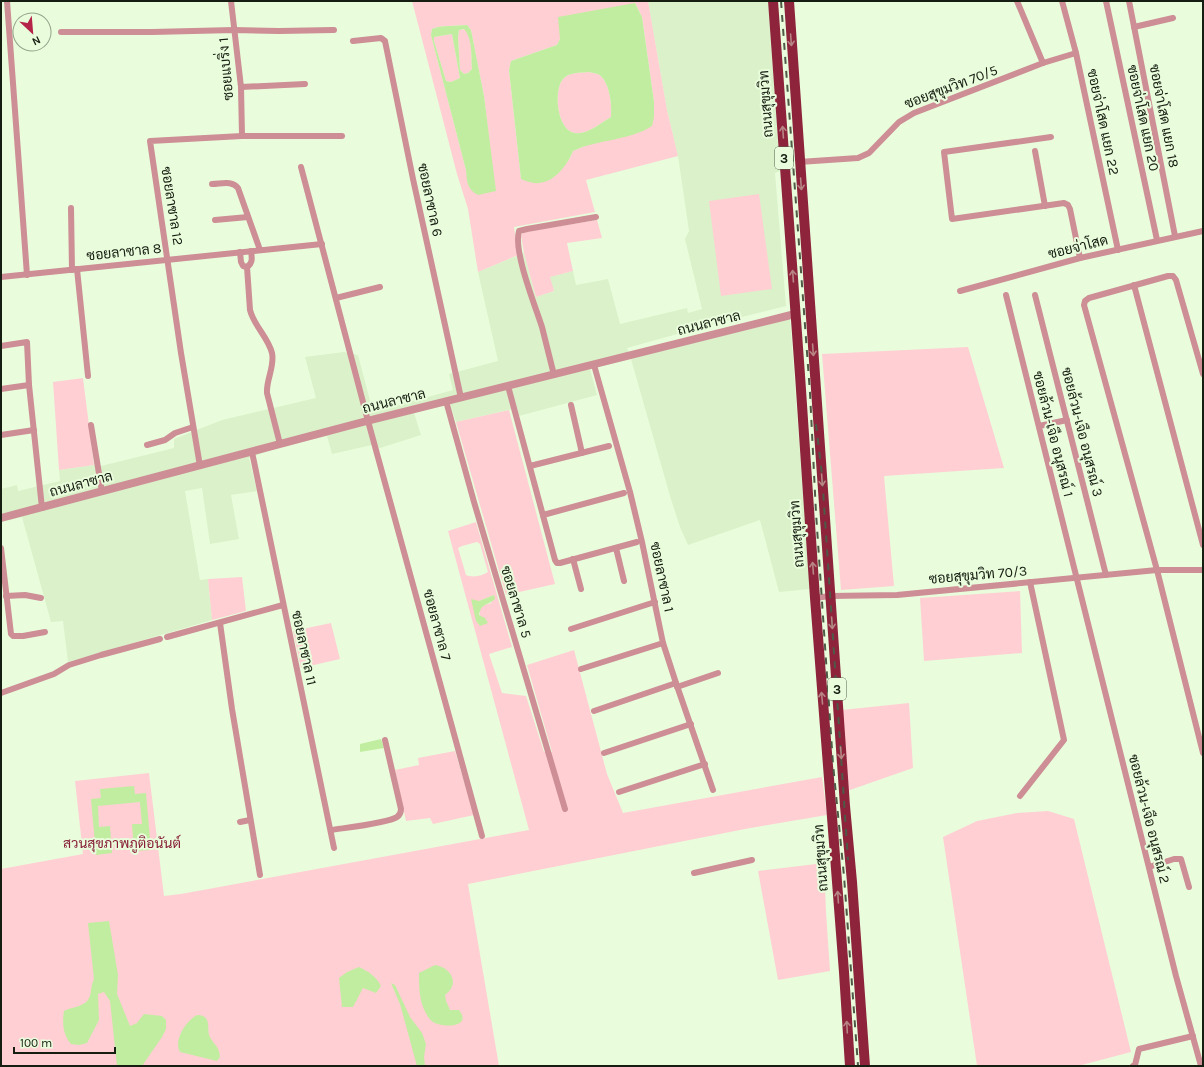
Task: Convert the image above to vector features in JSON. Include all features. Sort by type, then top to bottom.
[{"type":"highway","name":"ถนนสุขุมวิท","points":[[773,1],[850,1066]]},
{"type":"highway","name":"ถนนสุขุมวิท","points":[[789,1],[799,162],[865,1066]]},
{"type":"highway","points":[[796,314],[810,311]]},
{"type":"street","points":[[8,1],[27,274]]},
{"type":"street","name":"ซอยแบริ่ง 1","points":[[231,1],[241,87],[242,136]]},
{"type":"street","points":[[1016,1],[1043,63]]},
{"type":"street","name":"ซอยจ่าโสด แยก 22","points":[[1062,1],[1076,53],[1118,250]]},
{"type":"street","name":"ซอยจ่าโสด แยก 20","points":[[1106,1],[1157,240]]},
{"type":"street","name":"ซอยจ่าโสด แยก 18","points":[[1128,1],[1175,236]]},
{"type":"street","points":[[1134,27],[1173,18]]},
{"type":"street","points":[[61,32],[334,30]]},
{"type":"street","name":"ซอยลาซาล 6","points":[[353,41],[381,38],[385,41],[413,179],[461,398]]},
{"type":"street","name":"ซอยสุขุมวิท 70/5","points":[[799,162],[858,158],[864,156],[869,153],[905,117],[1043,63],[1076,53]]},
{"type":"street","points":[[241,87],[305,84]]},
{"type":"street","name":"ซอยลาซาล 12","points":[[200,466],[150,141],[242,136],[342,136]]},
{"type":"street","points":[[1051,137],[944,152],[952,219],[1064,203],[1068,205],[1070,209],[1080,258]]},
{"type":"street","points":[[1035,151],[1045,206]]},
{"type":"street","points":[[301,167],[368,421]]},
{"type":"street","points":[[212,184],[232,183],[236,185],[260,250]]},
{"type":"street","points":[[71,208],[74,270],[88,376]]},
{"type":"street","points":[[215,220],[248,217]]},
{"type":"street","points":[[554,375],[542,328],[519,253],[519,231],[596,217]]},
{"type":"street","name":"ซอยจ่าโสด","points":[[960,291],[1080,258],[1203,231]]},
{"type":"street","name":"ซอยลาซาล 8","points":[[1,277],[322,244]]},
{"type":"street","points":[[247,267],[251,265],[252,261],[251,251]]},
{"type":"street","points":[[240,252],[241,262],[243,266],[247,267]]},
{"type":"street","points":[[247,267],[250,310],[252,317],[268,343],[272,353],[273,361],[267,386],[280,444]]},
{"type":"street","points":[[1203,374],[1202,366],[1176,280],[1173,276],[1168,276],[1089,298],[1085,301],[1084,305],[1157,570],[1203,753]]},
{"type":"street","points":[[1134,286],[1203,544]]},
{"type":"street","points":[[336,298],[380,287]]},
{"type":"street","name":"ซอยล้วน-เจือ อนุสรณ์ 1","points":[[1006,295],[1077,578]]},
{"type":"street","name":"ซอยล้วน-เจือ อนุสรณ์ 3","points":[[1035,295],[1106,575]]},
{"type":"street","name":"ถนนลาซาล","points":[[1,518],[368,421],[796,314]]},
{"type":"street","points":[[1,346],[27,342],[29,385],[42,508]]},
{"type":"street","name":"ซอยลาซาล 1","points":[[594,365],[630,492],[663,643],[676,685],[713,790]]},
{"type":"street","points":[[1,389],[29,385]]},
{"type":"street","points":[[508,386],[557,563],[637,542]]},
{"type":"street","name":"ซอยลาซาล 5","points":[[446,402],[565,809]]},
{"type":"street","points":[[571,405],[582,453]]},
{"type":"street","points":[[1039,426],[1067,420]]},
{"type":"street","name":"ซอยลาซาล 7","points":[[368,421],[482,836]]},
{"type":"street","points":[[91,424],[102,492]]},
{"type":"street","points":[[147,445],[165,440],[175,433],[193,426]]},
{"type":"street","points":[[1,435],[34,430]]},
{"type":"street","points":[[530,466],[609,446]]},
{"type":"street","name":"ซอยลาซาล 11","points":[[252,452],[334,848]]},
{"type":"street","points":[[543,515],[624,493]]},
{"type":"street","points":[[1,548],[10,632],[12,635],[23,636],[45,632]]},
{"type":"street","points":[[616,548],[624,581]]},
{"type":"street","points":[[573,559],[581,589]]},
{"type":"street","name":"ซอยสุขุมวิท 70/3","points":[[815,598],[830,596],[897,595],[1157,570],[1203,570]]},
{"type":"street","name":"ซอยล้วน-เจือ อนุสรณ์ 2","points":[[1077,578],[1176,976],[1201,1066]]},
{"type":"street","points":[[1020,796],[1064,740],[1030,582]]},
{"type":"street","points":[[6,596],[25,595],[41,598]]},
{"type":"street","points":[[571,629],[655,602]]},
{"type":"street","points":[[1,693],[54,674],[69,665],[101,655],[283,605]]},
{"type":"street","points":[[220,623],[250,820],[260,875]]},
{"type":"street","points":[[581,669],[663,643]]},
{"type":"street","points":[[594,711],[718,673]]},
{"type":"street","points":[[604,753],[690,724]]},
{"type":"street","points":[[330,830],[388,821],[400,815],[401,809],[385,740]]},
{"type":"street","points":[[619,792],[705,764]]},
{"type":"street","points":[[240,822],[250,820]]},
{"type":"street","points":[[1149,867],[1174,859],[1181,859],[1189,887]]},
{"type":"street","points":[[694,873],[752,860]]},
{"type":"street","points":[[1133,1066],[1135,1066],[1139,1048],[1193,1036]]},
{"type":"shaded area","points":[[648,1],[768,1],[780,171],[775,173],[786,306],[627,348],[631,358],[790,319],[810,589],[779,592],[760,520],[688,545],[680,527],[670,496],[631,359],[590,369],[597,395],[519,416],[517,408],[456,422],[450,404],[414,413],[421,435],[380,448],[372,445],[332,454],[327,436],[276,448],[249,458],[257,491],[231,495],[239,539],[210,544],[202,488],[185,491],[200,580],[208,579],[212,620],[68,662],[63,621],[51,622],[22,517],[1,522],[1,489],[17,485],[18,491],[60,481],[59,470],[94,465],[101,466],[174,448],[174,439],[222,420],[316,398],[305,357],[344,352],[358,355],[373,412],[453,390],[449,374],[498,361],[478,272],[524,253],[536,297],[554,291],[549,277],[573,271],[576,285],[608,279],[620,324],[687,308],[688,313],[702,309],[685,239],[689,231],[678,156],[667,110]]},
{"type":"shaded area","points":[[635,3],[642,17],[654,102],[654,117],[652,126],[643,131],[633,135],[593,144],[573,151],[560,172],[545,182],[534,183],[521,179],[509,70],[511,61],[557,45],[560,39],[558,17]],"holes":[[[589,72],[598,74],[602,77],[608,88],[611,117],[589,130],[575,133],[569,131],[561,118],[558,109],[558,92],[560,84],[568,75]]]},
{"type":"shaded area","points":[[467,25],[471,30],[484,96],[496,191],[478,195],[474,193],[468,185],[466,170],[431,35],[432,29],[444,26]],"holes":[[[464,29],[469,38],[472,69],[468,73],[464,74],[460,70],[458,37],[459,30]],[[452,34],[460,78],[451,82],[446,81],[434,37]]]},
{"type":"shaded area","points":[[494,595],[495,599],[481,608],[479,615],[485,618],[488,623],[480,626],[476,621],[471,599],[479,601]]},
{"type":"shaded area","points":[[381,739],[384,748],[360,752],[360,744]]},
{"type":"shaded area","points":[[134,786],[135,794],[146,793],[151,850],[134,851],[132,824],[142,824],[140,802],[98,806],[99,827],[110,826],[112,853],[96,855],[91,799],[101,798],[100,789]]},
{"type":"shaded area","points":[[109,921],[118,975],[117,994],[130,1026],[137,1023],[144,1014],[162,1016],[166,1020],[166,1029],[162,1037],[142,1066],[117,1066],[110,1001],[104,992],[98,994],[99,1020],[87,1043],[79,1045],[71,1044],[66,1037],[64,1029],[64,1011],[81,1005],[87,1001],[90,996],[94,979],[88,923]]},
{"type":"shaded area","points":[[435,965],[446,969],[452,977],[452,986],[450,991],[445,995],[450,1010],[459,1010],[462,1016],[462,1020],[455,1025],[449,1026],[433,1022],[428,1017],[422,1005],[419,973]]},
{"type":"shaded area","points":[[359,967],[372,975],[381,986],[376,993],[363,988],[353,1007],[342,1007],[339,978],[347,972]]},
{"type":"shaded area","points":[[391,983],[395,985],[410,1017],[422,1033],[426,1044],[424,1057],[425,1066],[417,1066],[400,1004]]},
{"type":"shaded area","points":[[197,1015],[205,1017],[207,1020],[210,1037],[218,1048],[220,1057],[217,1061],[180,1052],[178,1047],[179,1037],[185,1026]]},
{"type":"green space","points":[[412,1],[648,1],[667,110],[678,156],[586,180],[595,212],[514,227],[518,255],[478,272],[468,209],[457,174]],"holes":[[[635,3],[642,17],[654,102],[654,117],[573,151],[570,158],[560,171],[521,179],[509,70],[511,61],[557,45],[560,39]],[[467,25],[471,30],[484,96],[495,191],[468,184],[466,170],[431,35],[432,29],[444,26]]]},
{"type":"green space","points":[[465,29],[468,33],[470,43],[472,69],[468,73],[464,74],[460,70],[458,37],[459,30]]},
{"type":"green space","points":[[452,34],[460,78],[451,82],[446,81],[434,37]]},
{"type":"green space","points":[[589,72],[598,74],[602,77],[608,88],[611,117],[589,130],[575,133],[569,131],[561,118],[558,109],[558,92],[560,84],[568,75]]},
{"type":"green space","points":[[759,194],[772,289],[721,296],[709,201]]},
{"type":"green space","points":[[597,220],[602,238],[567,243],[573,271],[550,277],[554,291],[536,297],[524,253],[521,235],[524,232]]},
{"type":"green space","points":[[968,347],[1004,468],[884,476],[894,586],[841,590],[822,354]]},
{"type":"green space","points":[[83,378],[94,465],[59,470],[53,382]]},
{"type":"green space","points":[[509,410],[555,584],[506,595],[456,422]]},
{"type":"green space","name":"สวนสุขภาพภูติอนันต์","points":[[476,522],[512,647],[489,654],[502,693],[526,696],[544,752],[552,752],[527,665],[574,650],[607,774],[623,813],[822,777],[827,815],[750,828],[468,884],[499,1066],[1,1066],[1,869],[83,854],[75,781],[149,773],[164,896],[529,830],[448,531]],"holes":[[[477,542],[480,544],[488,572],[483,575],[469,576],[466,575],[458,548]],[[494,595],[491,603],[484,605],[480,609],[479,624],[476,621],[479,601]]]},
{"type":"green space","points":[[242,577],[246,611],[212,620],[208,579]]},
{"type":"green space","points":[[1020,591],[1022,653],[924,661],[920,598]]},
{"type":"green space","points":[[331,623],[340,659],[301,668],[293,631]]},
{"type":"green space","points":[[909,703],[913,768],[847,791],[842,710]]},
{"type":"green space","points":[[455,751],[474,815],[433,824],[430,818],[406,821],[395,770],[419,765],[418,758]]},
{"type":"green space","points":[[1048,811],[1074,819],[1131,1052],[1078,1066],[977,1066],[943,837],[977,821],[1017,813]]},
{"type":"green space","points":[[824,863],[830,971],[778,980],[758,871]]},
{"type":"railway","points":[[781,1],[810,393],[816,513],[833,764],[844,876],[858,1066]]},
{"type":"railway","points":[[816,424],[822,475],[848,860]]}]
